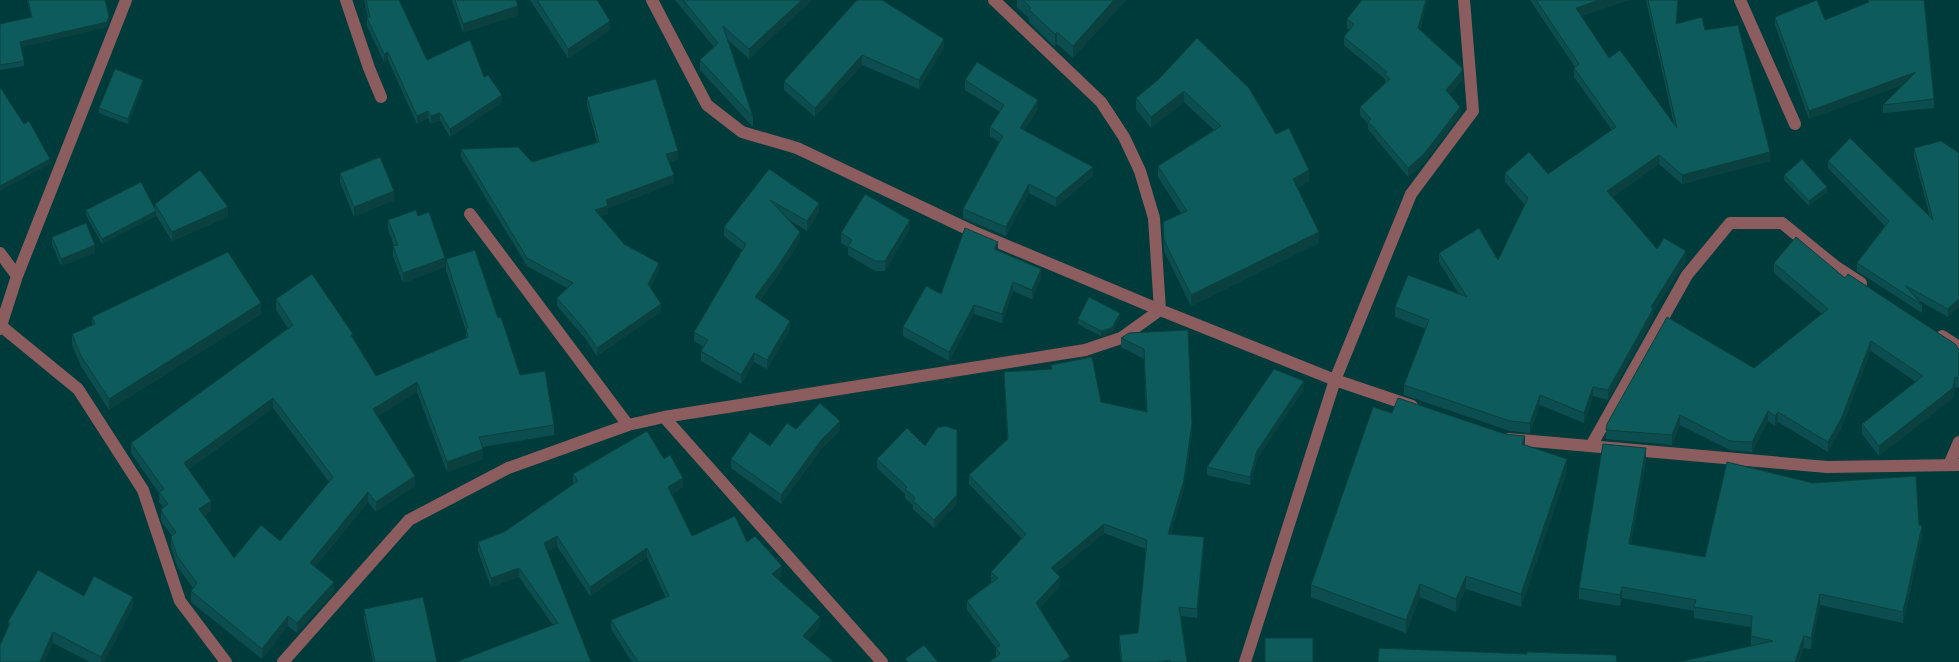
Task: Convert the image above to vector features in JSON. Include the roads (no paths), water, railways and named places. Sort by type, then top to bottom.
[{"type":"street","points":[[126,0],[17,276],[0,327],[78,389],[143,490],[180,601],[226,662]]},
{"type":"street","points":[[346,0],[381,97]]},
{"type":"street","points":[[652,0],[707,105],[742,132],[798,148],[974,232],[1160,310],[1335,380],[1426,411]]},
{"type":"street","points":[[994,0],[1101,102],[1124,137],[1140,171],[1154,218],[1160,310]]},
{"type":"street","points":[[1245,662],[1335,380],[1411,194],[1473,111],[1464,0]]},
{"type":"street","points":[[1740,0],[1796,124]]},
{"type":"street","points":[[470,214],[628,425]]},
{"type":"street","points":[[1591,446],[1687,275],[1730,223],[1782,223],[1835,266],[1868,288]]},
{"type":"street","points":[[0,253],[17,276]]},
{"type":"street","points":[[283,662],[409,520],[508,468],[628,425],[664,417],[1085,350],[1121,338],[1160,310]]},
{"type":"street","points":[[1934,331],[1959,348]]},
{"type":"street","points":[[664,417],[882,662]]},
{"type":"street","points":[[1499,436],[1508,439],[1827,467],[1954,465],[1959,442]]}]
